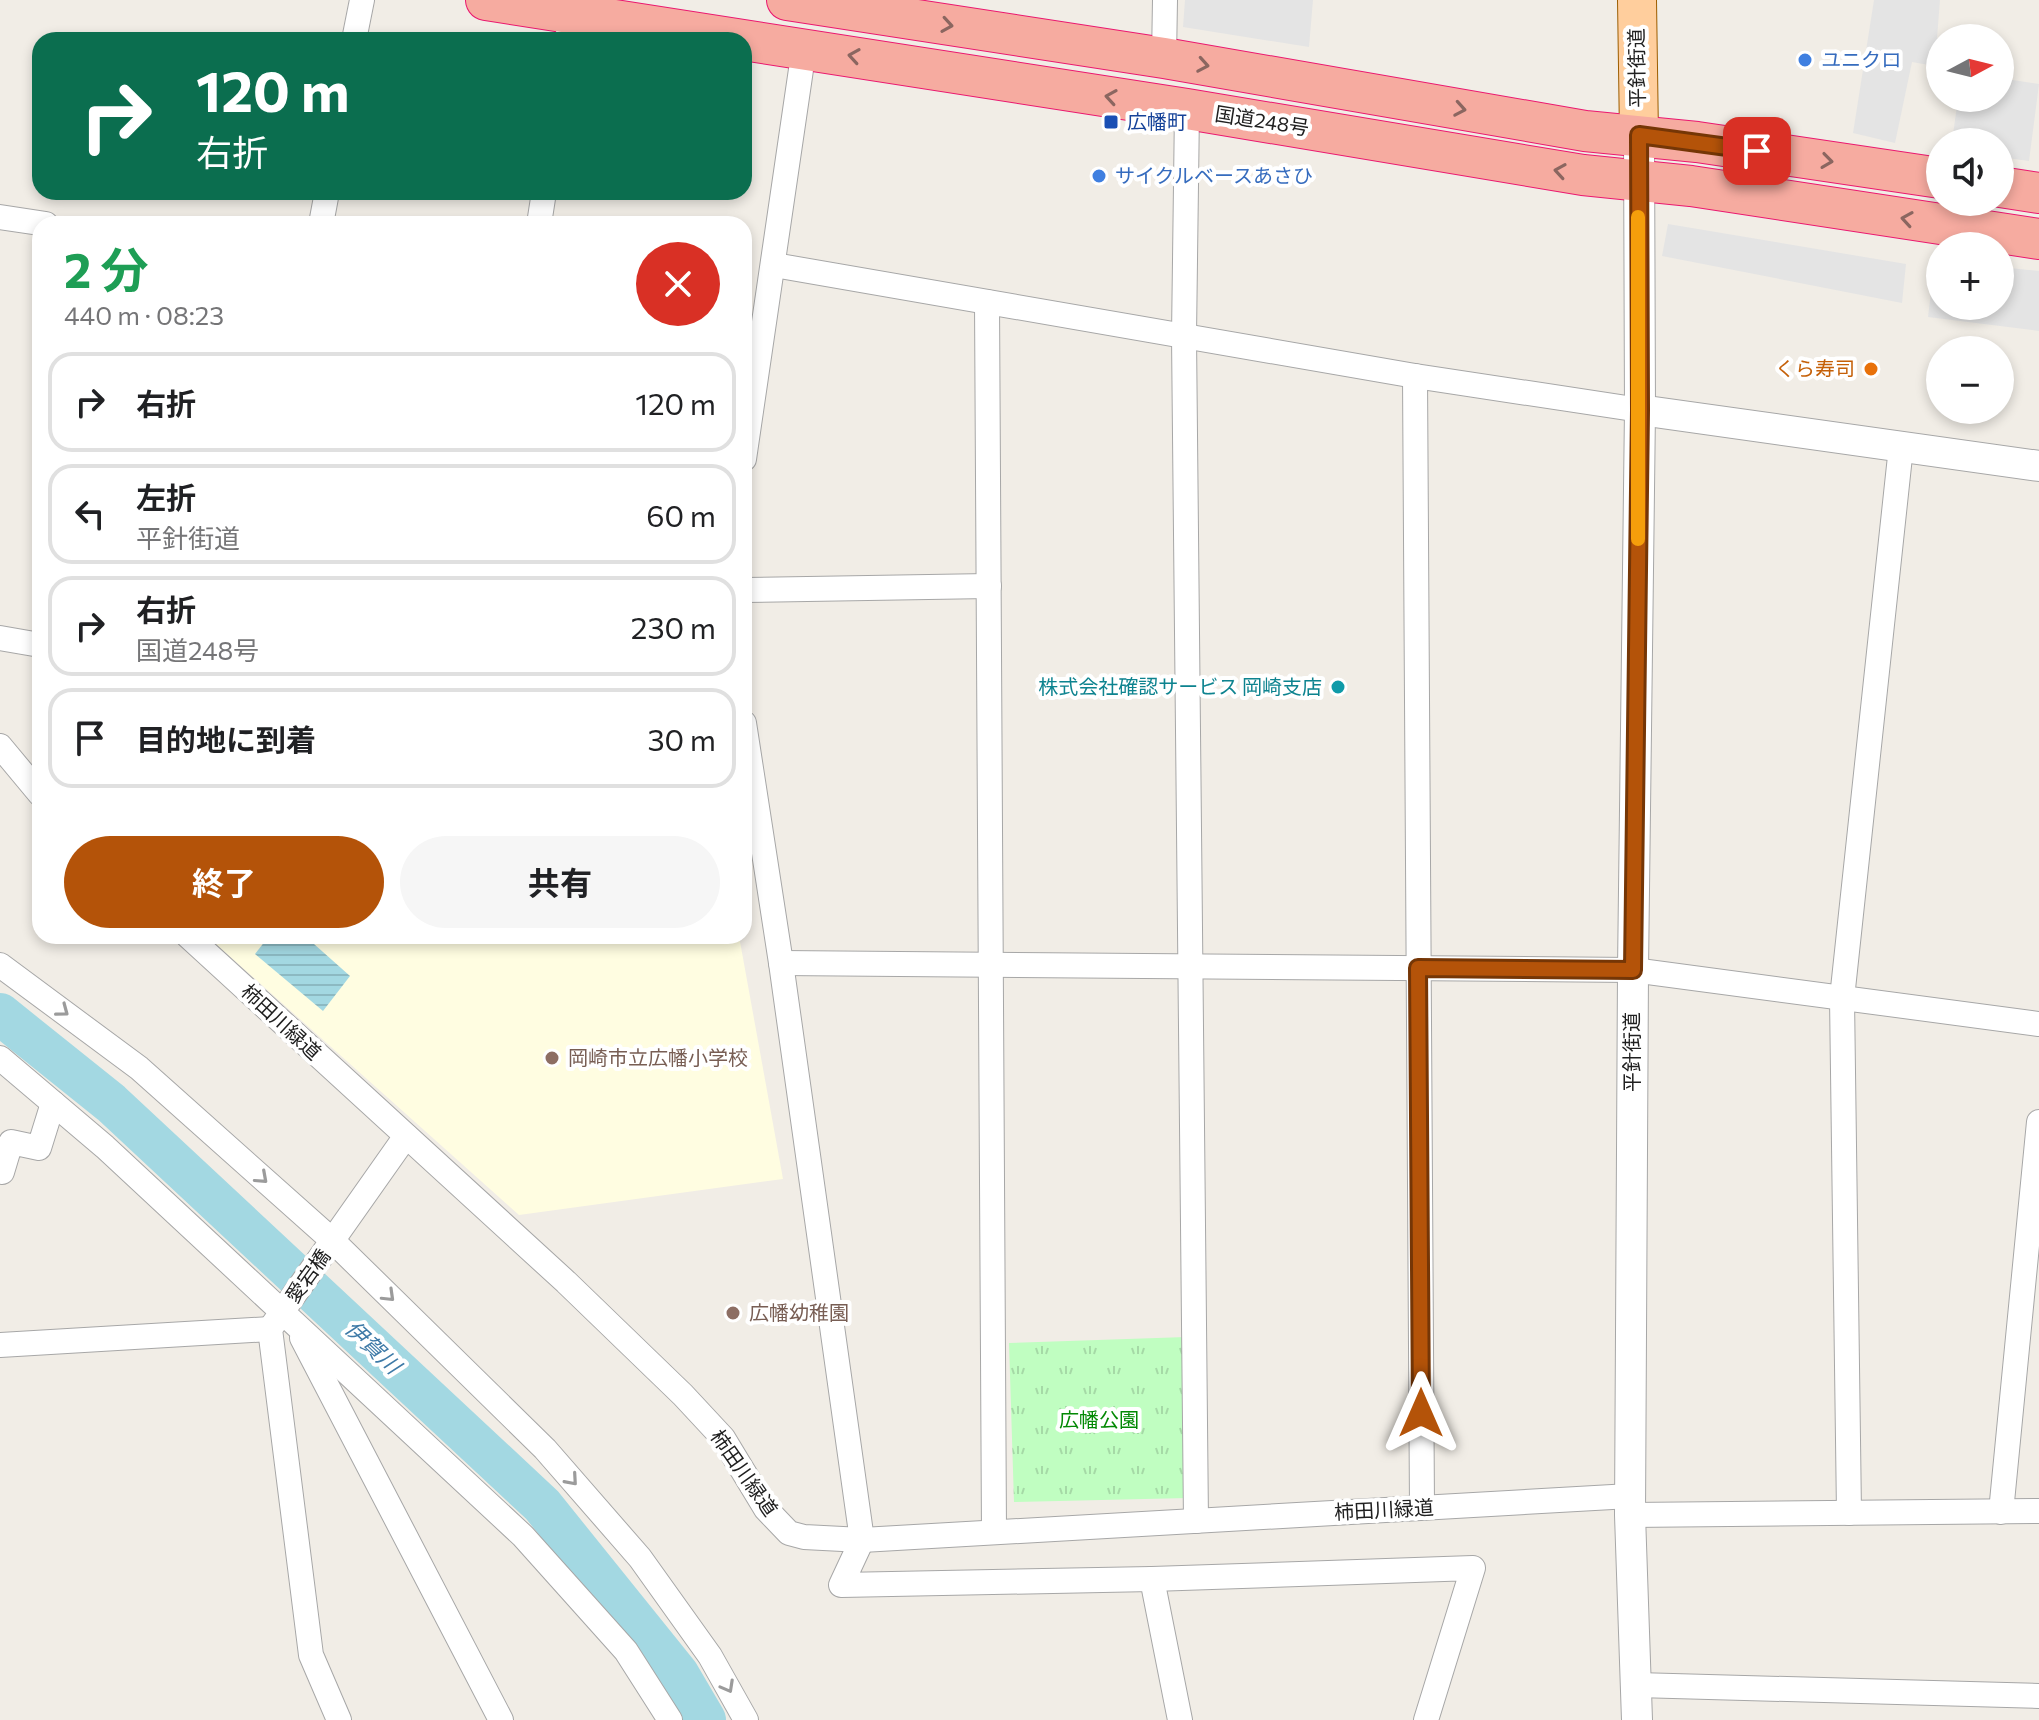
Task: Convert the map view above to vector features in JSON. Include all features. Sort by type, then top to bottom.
[{"type":"highway","name":"国道248号","points":[[486,0],[569,27],[622,32]]},
{"type":"highway","points":[[787,0],[1164,58],[1585,131],[1639,135],[1926,176]]},
{"type":"highway","name":"国道248号","points":[[752,44],[804,49],[1187,109],[1583,175],[1691,186],[2039,239]]},
{"type":"highway","points":[[2014,189],[2039,193]]},
{"type":"main road","name":"平針街道","points":[[1637,0],[1639,135]]},
{"type":"street","points":[[356,32],[362,0]]},
{"type":"street","points":[[1164,58],[1165,0]]},
{"type":"street","points":[[752,407],[804,49]]},
{"type":"street","points":[[1187,109],[1184,336],[1196,1521]]},
{"type":"street","name":"平針街道","points":[[1637,1720],[1630,1505],[1640,410],[1639,135]]},
{"type":"street","points":[[0,217],[32,222]]},
{"type":"street","points":[[774,265],[1415,376],[2039,466]]},
{"type":"street","points":[[987,302],[994,1532]]},
{"type":"street","points":[[1415,376],[1422,1508]]},
{"type":"street","points":[[1849,1513],[1842,998],[1901,447]]},
{"type":"street","points":[[752,590],[989,586]]},
{"type":"street","points":[[0,638],[32,644]]},
{"type":"street","points":[[0,746],[32,784]]},
{"type":"street","points":[[752,775],[862,1540],[841,1585],[1473,1568],[1426,1720]]},
{"type":"street","name":"柿田川緑道","points":[[197,944],[566,1282],[683,1395],[723,1438],[766,1509],[789,1533],[804,1537],[862,1540],[1422,1508],[1630,1505],[1849,1513],[2039,1511]]},
{"type":"street","points":[[781,963],[1633,970],[2039,1024]]},
{"type":"street","points":[[0,965],[139,1068],[333,1241],[545,1449],[640,1558],[710,1656],[746,1720]]},
{"type":"street","points":[[0,1058],[53,1103],[282,1320],[523,1536],[626,1651],[670,1720]]},
{"type":"street","points":[[1,1174],[11,1142],[39,1148],[53,1103]]},
{"type":"street","points":[[2001,1512],[2039,1122]]},
{"type":"street","name":"愛宕橋","points":[[282,1320],[406,1136]]},
{"type":"street","points":[[0,1345],[282,1320]]},
{"type":"street","points":[[282,1320],[311,1655],[339,1720]]},
{"type":"street","points":[[282,1320],[501,1720]]},
{"type":"street","points":[[1152,1579],[1180,1720]]},
{"type":"street","points":[[1637,1685],[2039,1696]]},
{"type":"shaded area","points":[[1185,0],[1313,0],[1309,47],[1183,27]]},
{"type":"shaded area","points":[[1874,0],[1940,0],[1938,24],[1926,24],[1926,64],[1912,62],[1895,143],[1853,133]]},
{"type":"shaded area","points":[[2014,80],[2039,84],[2029,161],[2014,159],[2014,128],[1954,128],[1956,112],[2014,112]]},
{"type":"shaded area","points":[[1668,224],[1906,264],[1902,303],[1662,256]]},
{"type":"shaded area","points":[[2014,268],[2039,271],[2039,331],[1952,320],[2014,320]]},
{"type":"shaded area","name":"岡崎市立広幡小学校","points":[[216,944],[740,944],[783,1179],[519,1215]]},
{"type":"green space","name":"広幡公園","points":[[1186,1337],[1188,1498],[1014,1502],[1009,1343]]},
{"type":"water","points":[[263,944],[314,944],[350,976],[323,1011],[255,954]]},
{"type":"waterway","name":"伊賀川","points":[[0,1014],[111,1103],[542,1505],[678,1674],[705,1720]]},
{"type":"slow traffic","points":[[1638,217],[1638,539]]},
{"type":"place","name":"ユニクロ","points":[[1805,60]]},
{"type":"place","name":"広幡町","points":[[1111,122]]},
{"type":"place","name":"サイクルベースあさひ","points":[[1099,176]]},
{"type":"place","name":"くら寿司","points":[[1871,369]]},
{"type":"place","name":"株式会社確認サービス 岡崎支店","points":[[1338,687]]},
{"type":"place","name":"岡崎市立広幡小学校","points":[[552,1058]]},
{"type":"place","name":"広幡幼稚園","points":[[733,1313]]},
{"type":"route","points":[[1421,1413],[1418,968],[1633,970],[1640,410],[1639,135],[1757,151]]}]
